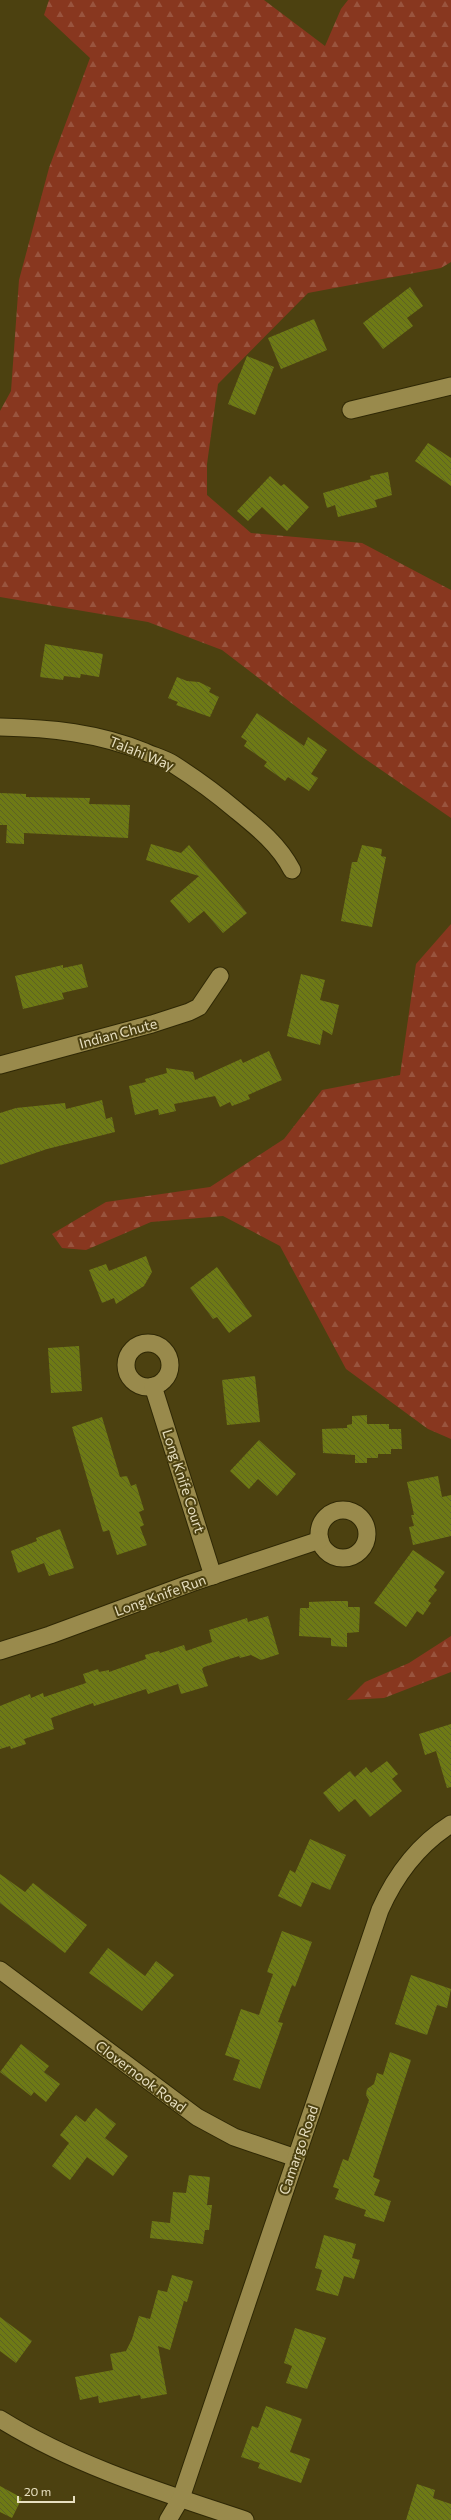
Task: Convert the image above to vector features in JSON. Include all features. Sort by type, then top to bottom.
[{"type":"street","points":[[351,410],[451,386]]},
{"type":"street","name":"Talahi Way","points":[[0,727],[41,728],[97,736],[126,745],[172,763],[228,803],[260,830],[285,857],[292,870]]},
{"type":"street","name":"Indian Chute","points":[[0,1065],[152,1024],[189,1012],[199,1007],[220,976]]},
{"type":"street","name":"Long Knife Court","points":[[153,1386],[213,1576]]},
{"type":"street","name":"Long Knife Run","points":[[0,1651],[50,1635],[213,1576],[320,1540]]},
{"type":"street","name":"Camargo Road","points":[[168,2520],[181,2498],[387,1894],[397,1877],[422,1846],[451,1824]]},
{"type":"street","name":"Clovernook Road","points":[[0,1970],[197,2117],[234,2137],[296,2158]]},
{"type":"street","points":[[0,2419],[36,2442],[60,2453],[245,2520]]},
{"type":"street","name":"Camargo Road","points":[[181,2498],[182,2520]]},
{"type":"green space","points":[[49,0],[264,0],[325,46],[341,9],[348,0],[451,0],[451,262],[441,268],[308,293],[218,384],[207,464],[207,495],[251,533],[362,543],[451,590],[451,818],[358,754],[222,650],[148,622],[0,597],[0,411],[11,391],[19,280],[49,168],[90,58],[44,15]]},
{"type":"green space","points":[[451,924],[451,1439],[428,1429],[346,1369],[280,1246],[223,1216],[151,1222],[86,1250],[62,1248],[52,1234],[106,1202],[210,1187],[284,1139],[322,1090],[400,1075],[416,964]]},
{"type":"green space","points":[[451,1636],[451,1672],[384,1698],[347,1700],[365,1682],[409,1663]]},
{"type":"building","points":[[410,287],[423,306],[407,318],[413,326],[383,349],[363,323]]},
{"type":"building","points":[[314,319],[327,350],[281,369],[268,338]]},
{"type":"building","points":[[247,356],[274,367],[255,415],[228,404]]},
{"type":"building","points":[[428,443],[451,458],[451,486],[415,461]]},
{"type":"building","points":[[388,472],[392,495],[375,500],[377,507],[338,517],[335,505],[327,508],[323,493],[371,479],[370,476]]},
{"type":"building","points":[[270,476],[281,486],[284,484],[309,507],[287,531],[262,507],[248,521],[237,511]]},
{"type":"building","points":[[45,644],[103,654],[99,677],[81,674],[80,678],[64,676],[63,680],[40,677]]},
{"type":"building","points":[[177,677],[187,681],[199,682],[211,688],[209,692],[219,697],[210,717],[176,705],[178,702],[168,698]]},
{"type":"building","points":[[257,713],[304,746],[308,737],[327,750],[311,774],[318,778],[309,791],[288,777],[285,781],[264,766],[267,762],[244,746],[247,741],[241,737]]},
{"type":"building","points":[[0,793],[26,794],[26,797],[90,798],[89,804],[130,805],[128,838],[24,833],[24,844],[6,843],[7,825],[0,825]]},
{"type":"building","points":[[151,844],[181,853],[189,845],[247,913],[223,933],[204,911],[189,923],[170,901],[199,876],[146,860]]},
{"type":"building","points":[[362,845],[382,849],[381,856],[386,857],[372,927],[341,921],[352,862],[357,862]]},
{"type":"building","points":[[82,964],[88,987],[62,993],[64,999],[23,1009],[15,976],[63,965],[63,968]]},
{"type":"building","points":[[301,974],[325,980],[320,1000],[339,1005],[332,1035],[323,1030],[320,1045],[287,1036]]},
{"type":"building","points":[[269,1051],[282,1080],[248,1095],[250,1099],[232,1106],[230,1102],[220,1107],[215,1096],[174,1104],[176,1111],[159,1115],[158,1109],[135,1115],[129,1086],[146,1082],[145,1079],[167,1073],[166,1068],[193,1072],[195,1080],[241,1059],[243,1063]]},
{"type":"building","points":[[102,1100],[106,1119],[112,1117],[115,1132],[47,1149],[0,1165],[0,1113],[16,1108],[65,1103],[66,1109]]},
{"type":"building","points":[[146,1256],[152,1272],[144,1286],[116,1304],[114,1298],[102,1303],[89,1270],[106,1264],[109,1271]]},
{"type":"building","points":[[217,1267],[252,1316],[229,1333],[217,1317],[213,1319],[190,1288]]},
{"type":"building","points":[[79,1346],[82,1391],[51,1393],[48,1348]]},
{"type":"building","points":[[255,1376],[260,1422],[227,1425],[222,1380]]},
{"type":"building","points":[[367,1415],[367,1424],[389,1424],[389,1429],[401,1429],[402,1449],[391,1449],[391,1454],[378,1454],[378,1458],[367,1458],[367,1463],[355,1463],[355,1455],[323,1453],[322,1429],[347,1428],[347,1425],[352,1424],[352,1416]]},
{"type":"building","points":[[102,1417],[120,1477],[127,1476],[131,1486],[136,1484],[144,1510],[139,1512],[144,1525],[140,1527],[147,1545],[117,1555],[109,1530],[103,1532],[72,1427]]},
{"type":"building","points":[[259,1440],[296,1474],[277,1496],[258,1479],[249,1489],[230,1471]]},
{"type":"building","points":[[438,1476],[442,1497],[451,1495],[451,1536],[413,1545],[409,1527],[414,1526],[411,1515],[414,1515],[407,1482]]},
{"type":"building","points":[[60,1529],[74,1568],[49,1576],[44,1563],[18,1573],[11,1551],[37,1541],[36,1538]]},
{"type":"building","points":[[413,1550],[445,1572],[434,1587],[437,1590],[428,1601],[431,1603],[423,1615],[417,1611],[406,1627],[374,1603]]},
{"type":"building","points":[[348,1601],[348,1607],[360,1607],[359,1632],[347,1633],[347,1647],[331,1646],[331,1638],[299,1636],[300,1608],[309,1608],[309,1602]]},
{"type":"building","points":[[268,1616],[279,1654],[261,1660],[251,1655],[240,1658],[239,1656],[204,1667],[202,1669],[208,1686],[181,1694],[178,1684],[148,1694],[146,1689],[94,1706],[93,1703],[51,1718],[54,1729],[24,1739],[26,1744],[11,1749],[10,1746],[0,1749],[0,1706],[30,1694],[31,1698],[43,1693],[44,1697],[86,1683],[83,1674],[98,1669],[99,1672],[109,1670],[109,1672],[146,1659],[145,1655],[159,1651],[160,1653],[184,1645],[186,1651],[212,1642],[209,1630],[247,1618],[248,1622]]},
{"type":"building","points":[[451,1724],[451,1787],[447,1788],[436,1751],[425,1755],[419,1734]]},
{"type":"building","points":[[387,1761],[398,1774],[392,1779],[402,1791],[370,1817],[355,1799],[339,1812],[323,1793],[350,1771],[355,1777],[366,1767],[371,1773]]},
{"type":"building","points":[[310,1839],[346,1855],[330,1890],[312,1882],[301,1907],[278,1896],[290,1870],[295,1873]]},
{"type":"building","points":[[0,1874],[25,1892],[33,1883],[87,1925],[65,1953],[0,1903]]},
{"type":"building","points":[[282,1931],[312,1942],[295,1987],[292,1985],[278,2022],[283,2023],[260,2089],[233,2080],[240,2060],[225,2055],[241,2009],[259,2015],[273,1974],[267,1972]]},
{"type":"building","points":[[108,1948],[145,1976],[156,1961],[174,1975],[142,2011],[89,1973]]},
{"type":"building","points":[[411,1975],[451,1989],[447,2008],[437,2005],[427,2035],[395,2024]]},
{"type":"building","points":[[21,2044],[49,2066],[44,2072],[60,2084],[46,2102],[34,2092],[31,2096],[0,2072]]},
{"type":"building","points":[[390,2052],[411,2060],[373,2177],[380,2180],[374,2195],[391,2201],[384,2222],[364,2216],[366,2210],[335,2199],[339,2189],[333,2187],[343,2159],[348,2161],[369,2100],[366,2095],[367,2089],[374,2084],[377,2073],[383,2075]]},
{"type":"building","points":[[96,2108],[116,2124],[105,2138],[128,2156],[113,2176],[87,2157],[70,2180],[52,2166],[69,2143],[60,2135],[76,2115],[85,2122]]},
{"type":"building","points":[[189,2175],[210,2177],[207,2205],[212,2205],[209,2230],[205,2230],[203,2244],[150,2238],[152,2221],[170,2223],[173,2192],[186,2193]]},
{"type":"building","points":[[324,2235],[356,2244],[352,2258],[360,2260],[354,2279],[344,2276],[338,2296],[316,2290],[322,2270],[315,2268]]},
{"type":"building","points":[[172,2275],[193,2281],[187,2302],[184,2301],[170,2350],[158,2346],[167,2394],[141,2399],[140,2395],[99,2403],[98,2396],[80,2400],[75,2377],[113,2370],[110,2354],[126,2351],[132,2339],[139,2316],[150,2319],[158,2290],[167,2292]]},
{"type":"building","points":[[0,2317],[32,2341],[16,2363],[0,2351]]},
{"type":"building","points":[[295,2328],[326,2338],[307,2389],[286,2383],[292,2366],[284,2363]]},
{"type":"building","points":[[266,2406],[302,2419],[290,2452],[310,2459],[301,2483],[258,2468],[260,2463],[241,2457],[252,2426],[258,2428]]},
{"type":"building","points":[[417,2484],[435,2490],[433,2498],[451,2504],[451,2520],[406,2520]]},
{"type":"building","points":[[0,2486],[22,2498],[12,2518],[0,2512]]}]
